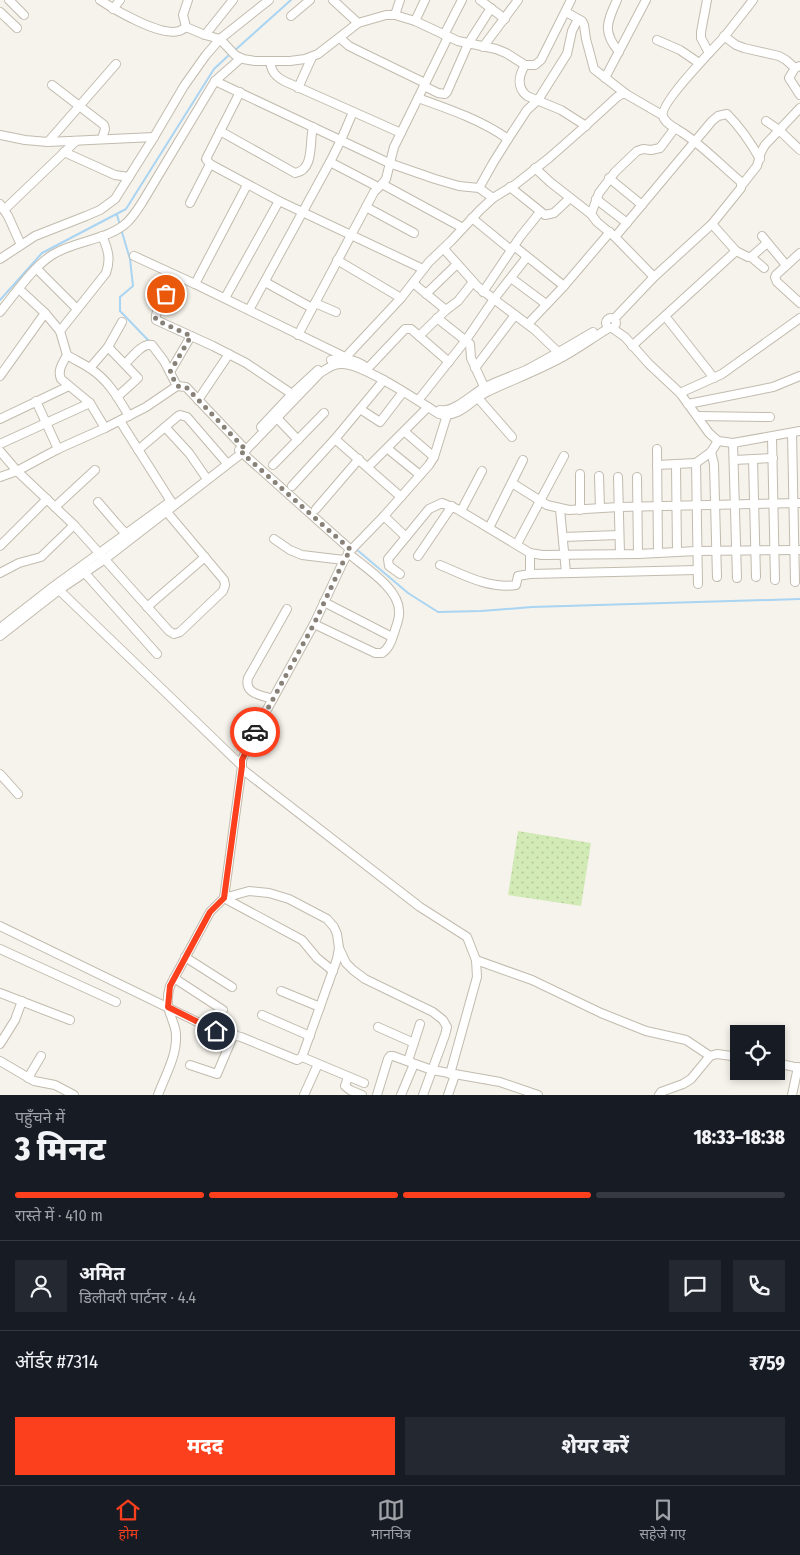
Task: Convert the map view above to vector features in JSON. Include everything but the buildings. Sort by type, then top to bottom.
[{"type":"street","points":[[8,0],[24,15]]},
{"type":"street","points":[[100,0],[130,18],[159,29],[172,32],[180,31],[186,27]]},
{"type":"street","points":[[113,9],[120,0]]},
{"type":"street","points":[[186,27],[183,15],[188,0]]},
{"type":"street","points":[[205,35],[233,0]]},
{"type":"street","points":[[0,259],[44,232],[100,210],[115,199],[206,54],[269,0]]},
{"type":"street","points":[[291,16],[310,0]]},
{"type":"street","points":[[395,16],[400,0]]},
{"type":"street","points":[[415,21],[425,0]]},
{"type":"street","points":[[298,335],[350,234],[374,192],[388,174],[394,146],[462,0]]},
{"type":"street","points":[[480,0],[505,19]]},
{"type":"street","points":[[483,47],[518,0]]},
{"type":"street","points":[[186,27],[222,40],[238,56],[255,61],[270,62],[312,57],[358,23],[386,15],[415,21],[446,36],[468,44],[506,53],[525,64],[535,65],[538,64],[571,0]]},
{"type":"street","points":[[617,0],[607,28],[612,43],[619,52]]},
{"type":"street","points":[[605,78],[646,0]]},
{"type":"street","points":[[707,0],[700,32],[709,53]]},
{"type":"street","points":[[662,115],[667,105],[699,63],[753,0]]},
{"type":"street","points":[[336,1],[358,23]]},
{"type":"street","points":[[340,38],[359,52],[438,93],[445,94],[468,44],[491,8]]},
{"type":"street","points":[[0,12],[17,28]]},
{"type":"street","points":[[566,12],[582,21],[585,27],[594,69],[626,94],[662,115],[666,122],[695,141],[742,185]]},
{"type":"street","points":[[479,188],[527,110],[538,100],[567,54],[572,31],[578,19]]},
{"type":"street","points":[[724,36],[736,45],[779,56],[798,67],[789,78],[800,95]]},
{"type":"street","points":[[657,40],[680,50],[699,63]]},
{"type":"street","points":[[0,312],[44,261],[61,250],[102,236],[120,227],[132,217],[216,81],[238,56]]},
{"type":"street","points":[[298,88],[312,57]]},
{"type":"street","points":[[270,62],[271,70],[275,76],[401,133]]},
{"type":"street","points":[[48,142],[116,64]]},
{"type":"street","points":[[525,64],[520,75],[522,92],[527,96],[561,110],[586,126]]},
{"type":"street","points":[[216,81],[389,163],[460,186],[479,188],[493,198]]},
{"type":"street","points":[[52,85],[104,125],[105,129],[102,139]]},
{"type":"street","points":[[240,92],[206,159],[210,164],[279,201],[423,269]]},
{"type":"street","points":[[74,575],[84,572],[126,534],[172,503],[242,450],[277,418],[320,374],[343,359],[401,298],[423,269],[493,198],[535,168],[586,126],[617,97],[626,94]]},
{"type":"street","points":[[418,98],[465,116],[508,139]]},
{"type":"street","points":[[800,108],[765,145],[754,170],[742,185],[738,194],[712,224],[654,278],[614,319],[609,318],[606,320],[609,326],[620,333],[680,393],[712,438],[718,441],[733,442],[800,431]]},
{"type":"street","points":[[250,310],[330,162],[352,112]]},
{"type":"street","points":[[528,324],[613,235],[627,223],[718,116],[727,114],[746,136],[760,159]]},
{"type":"street","points":[[766,120],[800,150]]},
{"type":"street","points":[[220,131],[295,174],[304,169],[310,156],[310,137],[313,127]]},
{"type":"street","points":[[591,214],[599,193],[610,178],[637,151],[660,148],[675,128]]},
{"type":"street","points":[[0,135],[48,142],[154,137]]},
{"type":"street","points":[[21,245],[2,207],[76,140]]},
{"type":"street","points":[[64,152],[115,175],[129,178]]},
{"type":"street","points":[[330,162],[380,185],[463,228]]},
{"type":"street","points":[[190,203],[210,164]]},
{"type":"street","points":[[535,168],[591,214],[654,278]]},
{"type":"street","points":[[610,178],[642,204]]},
{"type":"street","points":[[195,284],[248,185]]},
{"type":"street","points":[[510,187],[540,212],[549,216],[570,198]]},
{"type":"street","points":[[596,199],[627,223]]},
{"type":"street","points":[[225,298],[279,201]]},
{"type":"street","points":[[366,207],[414,233]]},
{"type":"street","points":[[483,292],[512,248],[540,212]]},
{"type":"street","points":[[472,218],[564,286]]},
{"type":"street","points":[[712,224],[736,251],[751,257],[764,268]]},
{"type":"street","points":[[60,331],[106,273],[110,259],[102,236]]},
{"type":"street","points":[[762,236],[786,265]]},
{"type":"street","points":[[751,257],[767,243]]},
{"type":"street","points":[[444,249],[483,292],[528,324],[558,353]]},
{"type":"street","points":[[632,346],[736,251]]},
{"type":"street","points":[[800,253],[776,275],[776,280],[800,303]]},
{"type":"street","points":[[134,256],[250,310],[384,380],[440,414],[457,413],[486,390],[558,360],[609,326]]},
{"type":"street","points":[[420,398],[466,340],[494,299],[527,257]]},
{"type":"street","points":[[337,260],[401,298]]},
{"type":"street","points":[[426,294],[457,264]]},
{"type":"street","points":[[37,269],[77,309]]},
{"type":"street","points":[[176,276],[155,316],[156,320],[246,363],[292,394]]},
{"type":"street","points":[[511,278],[546,304]]},
{"type":"street","points":[[265,282],[313,305],[336,312]]},
{"type":"street","points":[[419,336],[458,301],[473,282]]},
{"type":"street","points":[[413,283],[446,310]]},
{"type":"street","points":[[19,289],[60,331],[67,355],[58,374],[61,379],[90,403],[105,428]]},
{"type":"street","points":[[0,376],[44,313]]},
{"type":"street","points":[[475,368],[515,315]]},
{"type":"street","points":[[665,316],[714,378]]},
{"type":"street","points":[[437,318],[470,344],[470,355],[486,390]]},
{"type":"street","points":[[680,393],[722,374],[800,318]]},
{"type":"street","points":[[90,368],[108,347],[122,322]]},
{"type":"street","points":[[206,478],[225,461],[242,450],[292,394],[311,375],[331,360],[354,360],[406,389],[438,410],[443,411],[457,406],[609,326]]},
{"type":"street","points":[[369,367],[405,329],[411,329],[448,362]]},
{"type":"street","points":[[170,372],[191,336]]},
{"type":"street","points":[[125,364],[142,347],[148,344],[152,345],[177,386]]},
{"type":"street","points":[[108,347],[138,378],[117,397]]},
{"type":"street","points":[[198,400],[229,354]]},
{"type":"street","points":[[67,355],[90,368],[105,380],[129,416]]},
{"type":"street","points":[[688,404],[773,386],[800,376]]},
{"type":"street","points":[[292,486],[384,380]]},
{"type":"street","points":[[0,419],[69,386]]},
{"type":"street","points":[[0,477],[17,471],[58,449],[129,416],[177,386],[186,387],[242,450],[348,554],[385,585],[396,597],[400,609],[389,647],[382,653],[375,653],[314,624]]},
{"type":"street","points":[[360,409],[380,422],[404,392]]},
{"type":"street","points":[[478,398],[512,437]]},
{"type":"street","points":[[36,401],[58,449]]},
{"type":"street","points":[[0,444],[90,403]]},
{"type":"street","points":[[368,467],[428,408]]},
{"type":"street","points":[[273,465],[324,413]]},
{"type":"street","points":[[138,450],[180,415],[188,417],[225,461]]},
{"type":"street","points":[[224,898],[242,760],[252,735],[314,624],[348,554],[402,497],[434,457],[447,415]]},
{"type":"street","points":[[697,416],[770,416]]},
{"type":"street","points":[[277,418],[298,440]]},
{"type":"street","points":[[120,420],[172,503]]},
{"type":"street","points":[[165,427],[189,453],[206,478]]},
{"type":"street","points":[[405,432],[434,457]]},
{"type":"street","points":[[792,433],[797,550],[794,582]]},
{"type":"street","points":[[772,437],[775,580]]},
{"type":"street","points":[[335,438],[402,497]]},
{"type":"street","points":[[657,465],[696,463],[711,452],[718,441]]},
{"type":"street","points":[[733,442],[738,578]]},
{"type":"street","points":[[388,449],[420,475]]},
{"type":"street","points":[[657,449],[658,552]]},
{"type":"street","points":[[0,451],[17,471],[74,525],[169,631],[174,634],[180,632],[223,591],[226,585],[224,580],[166,511]]},
{"type":"street","points":[[711,452],[714,464],[717,577]]},
{"type":"street","points":[[517,544],[564,456]]},
{"type":"street","points":[[734,460],[773,458]]},
{"type":"street","points":[[316,509],[360,459]]},
{"type":"street","points":[[753,459],[756,577]]},
{"type":"street","points":[[489,528],[523,460]]},
{"type":"street","points":[[696,463],[698,584]]},
{"type":"street","points":[[676,465],[677,551]]},
{"type":"street","points":[[55,508],[94,470]]},
{"type":"street","points":[[461,511],[482,471]]},
{"type":"street","points":[[580,474],[580,510]]},
{"type":"street","points":[[599,476],[600,508]]},
{"type":"street","points":[[618,477],[620,554]]},
{"type":"street","points":[[637,477],[638,554]]},
{"type":"street","points":[[512,483],[547,505],[569,510],[796,503]]},
{"type":"street","points":[[0,546],[47,499]]},
{"type":"street","points":[[98,502],[126,534]]},
{"type":"street","points":[[0,628],[166,511],[172,503]]},
{"type":"street","points":[[400,574],[389,566],[388,559],[429,509],[442,503],[461,511],[530,553],[542,555],[797,550]]},
{"type":"street","points":[[418,556],[452,506]]},
{"type":"street","points":[[560,509],[566,573]]},
{"type":"street","points":[[384,516],[406,537]]},
{"type":"street","points":[[0,573],[19,563],[41,557],[74,525]]},
{"type":"street","points":[[563,536],[619,535]]},
{"type":"street","points":[[274,539],[290,550],[302,555],[348,554]]},
{"type":"street","points":[[530,553],[530,574]]},
{"type":"street","points":[[147,607],[206,558]]},
{"type":"street","points":[[440,565],[487,584],[497,586],[516,585],[518,576],[530,574],[697,570]]},
{"type":"street","points":[[84,572],[158,654]]},
{"type":"street","points":[[0,636],[57,588]]},
{"type":"street","points":[[57,588],[242,766],[242,770],[420,907],[467,937],[476,960],[477,977],[448,1095]]},
{"type":"street","points":[[324,602],[392,637]]},
{"type":"street","points":[[273,699],[250,691],[247,682],[287,609]]},
{"type":"street","points":[[0,774],[18,794]]},
{"type":"street","points":[[158,1095],[171,1061],[176,1038],[176,1030],[168,1007],[168,992],[174,978],[210,912],[224,898],[249,891],[269,893],[289,899],[327,919],[334,927],[339,948],[346,963],[353,970],[365,979],[433,1012],[443,1020],[447,1027],[445,1036],[423,1095]]},
{"type":"street","points":[[224,898],[302,940],[317,958],[333,971]]},
{"type":"street","points":[[0,926],[216,1031],[234,1034],[297,1060],[302,1057],[310,1036],[333,971],[339,948]]},
{"type":"street","points":[[0,949],[116,1002]]},
{"type":"street","points":[[185,957],[232,987]]},
{"type":"street","points":[[476,960],[532,980],[601,1013],[646,1031],[686,1040],[710,1056]]},
{"type":"street","points":[[174,978],[223,1010]]},
{"type":"street","points":[[281,991],[320,1007]]},
{"type":"street","points":[[0,993],[70,1020]]},
{"type":"street","points":[[0,1044],[15,1020],[22,1001]]},
{"type":"street","points":[[262,1015],[310,1036]]},
{"type":"street","points":[[401,1095],[420,1024]]},
{"type":"street","points":[[378,1027],[414,1043]]},
{"type":"street","points":[[190,1065],[217,1074],[234,1034]]},
{"type":"street","points":[[659,1095],[690,1079],[710,1056],[717,1054],[730,1056]]},
{"type":"street","points":[[28,1078],[41,1056]]},
{"type":"street","points":[[376,1095],[390,1056],[432,1070],[500,1082],[538,1095]]},
{"type":"street","points":[[302,1057],[364,1083]]},
{"type":"street","points":[[0,1061],[34,1081],[55,1085],[74,1095]]},
{"type":"street","points":[[306,1094],[318,1064]]},
{"type":"street","points":[[785,1065],[799,1068],[792,1095]]},
{"type":"street","points":[[348,1077],[345,1086],[361,1095]]},
{"type":"green space","points":[[518,831],[591,843],[581,906],[508,895]]},
{"type":"waterway","points":[[234,51],[291,0]]},
{"type":"waterway","points":[[0,300],[42,253],[126,209],[214,69],[230,54]]},
{"type":"waterway","points":[[117,215],[120,225]]},
{"type":"waterway","points":[[121,229],[130,259],[133,286],[120,297],[120,311],[149,341]]},
{"type":"waterway","points":[[356,549],[408,593],[438,612],[532,607],[800,599]]},
{"type":"way so far","points":[[166,294],[158,308],[155,316],[156,320],[191,336],[170,372],[177,386],[186,387],[246,450],[242,453],[351,550],[344,560],[314,624],[255,732]]},
{"type":"route","points":[[216,1031],[168,1007],[168,992],[210,912],[224,898],[242,760],[255,732]]}]
